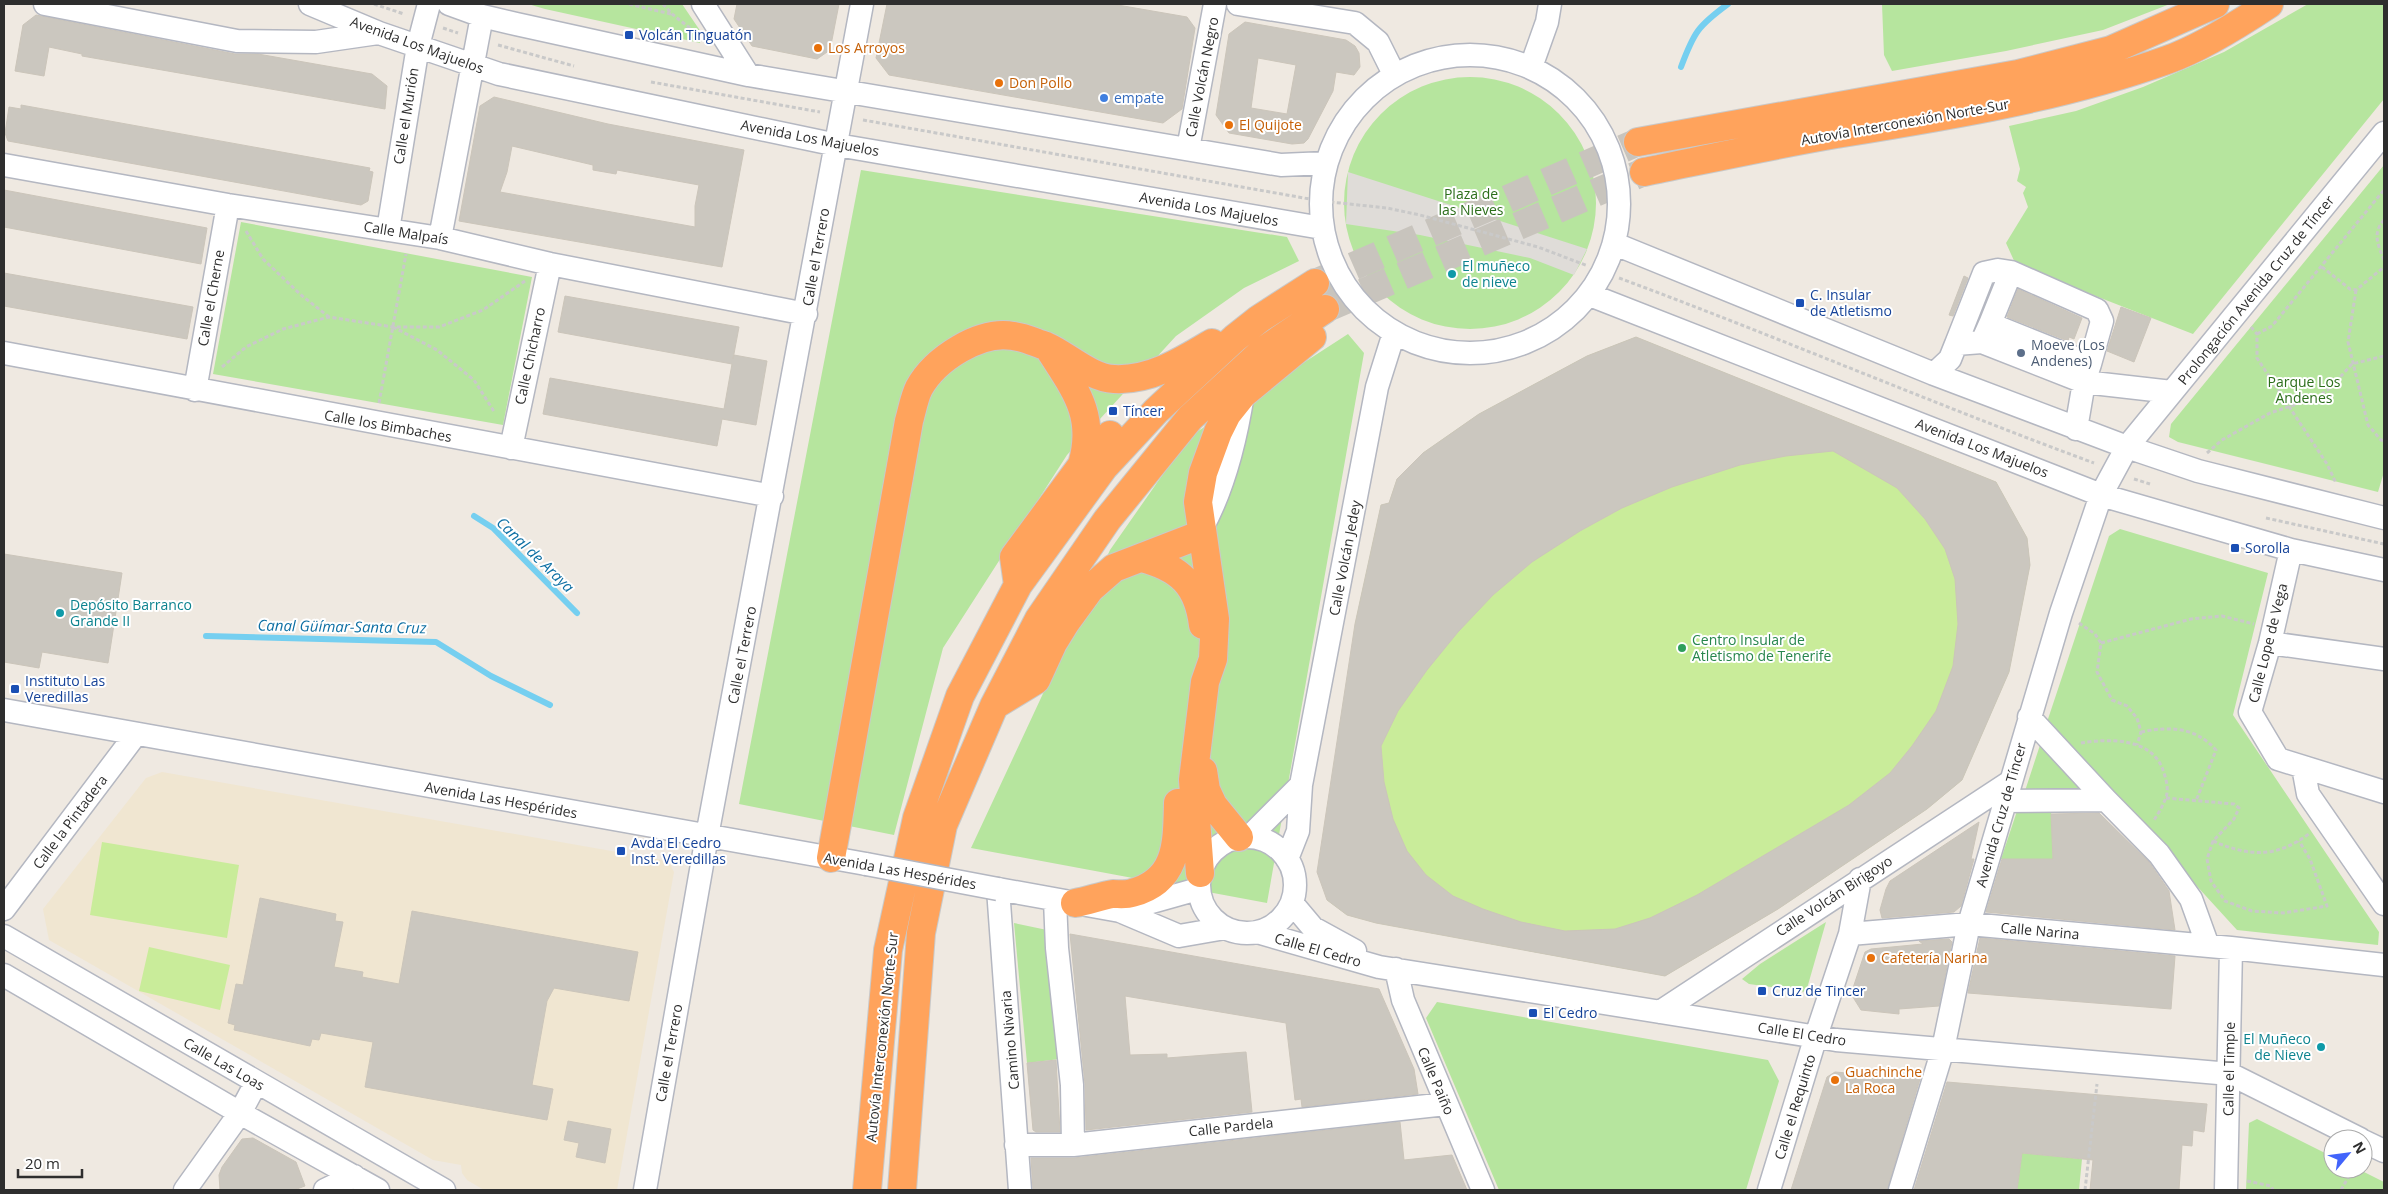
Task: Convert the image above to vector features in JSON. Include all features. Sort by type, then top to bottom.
[{"type":"highway","name":"Autovía Interconexión Norte-Sur","points":[[1638,142],[2018,74],[2111,50],[2215,4]]},
{"type":"highway","name":"Autovía Interconexión Norte-Sur","points":[[1644,172],[1812,138],[1981,110],[2095,82],[2168,60],[2239,24],[2269,4]]},
{"type":"highway","name":"Autovía Interconexión Norte-Sur","points":[[867,1190],[888,950],[918,818],[960,696],[1018,586],[1104,467],[1156,411],[1235,338],[1259,319],[1315,283]]},
{"type":"highway","name":"Autovía Interconexión Norte-Sur","points":[[902,1190],[921,933],[943,825],[994,706],[1039,619],[1107,520],[1190,418],[1263,351],[1326,317],[1243,394],[1227,414],[1210,450],[1198,502],[1202,531]]},
{"type":"highway","points":[[831,858],[909,421],[919,388],[940,362],[974,340],[1012,335],[1047,347],[1078,366],[1112,379],[1139,378],[1181,362],[1218,339],[1235,338]]},
{"type":"highway","points":[[1047,347],[1077,392],[1085,417],[1088,444],[1082,465]]},
{"type":"highway","points":[[1018,586],[1014,557],[1082,465],[1181,362]]},
{"type":"highway","points":[[994,706],[1036,680],[1053,644],[1090,589],[1114,568],[1142,558],[1202,531],[1216,619],[1213,659],[1205,682],[1193,780],[1199,881]]},
{"type":"highway","points":[[1142,558],[1173,570],[1190,585],[1197,596],[1203,626],[1200,660],[1205,682]]},
{"type":"highway","points":[[1196,751],[1213,805],[1244,837]]},
{"type":"highway","points":[[1065,902],[1114,894],[1130,894],[1147,888],[1160,880],[1168,869],[1173,855],[1181,776],[1196,751]]},
{"type":"street","points":[[45,4],[237,41],[316,42],[379,33]]},
{"type":"street","name":"Avenida Los Majuelos","points":[[310,4],[379,33],[499,74],[837,145],[1322,228]]},
{"type":"street","name":"Calle el Murión","points":[[388,230],[418,46],[429,4]]},
{"type":"street","points":[[449,4],[482,16],[748,75],[1282,165],[1326,163]]},
{"type":"street","points":[[703,4],[748,75]]},
{"type":"street","name":"Calle el Terrero","points":[[645,1190],[707,836],[806,314],[862,4]]},
{"type":"street","name":"Calle Volcán Negro","points":[[1188,149],[1215,4]]},
{"type":"street","points":[[1238,4],[1355,23],[1378,42],[1394,74]]},
{"type":"street","points":[[1531,67],[1547,22],[1550,4]]},
{"type":"street","points":[[440,238],[482,16]]},
{"type":"street","points":[[1488,55],[1531,67],[1574,96],[1605,138],[1615,166],[1620,202],[1615,244],[1590,295],[1560,324],[1528,342],[1494,352],[1454,353],[1422,346],[1394,333],[1361,306],[1342,281],[1322,228],[1321,198],[1326,163],[1347,118],[1368,93],[1394,74],[1439,57],[1488,55]]},
{"type":"street","name":"Prolongación Avenida Cruz de Tíncer","points":[[2127,447],[2384,133]]},
{"type":"street","name":"Calle Malpaís","points":[[4,165],[228,205],[440,238],[550,264],[806,314]]},
{"type":"street","name":"Calle el Cherne","points":[[195,390],[228,205]]},
{"type":"street","points":[[1615,244],[1934,374],[2076,429],[2198,471],[2345,510],[2384,518]]},
{"type":"street","name":"Calle Chicharro","points":[[511,448],[550,264]]},
{"type":"street","points":[[1934,374],[1950,359],[1984,273],[1998,270],[2011,272],[2097,310],[2102,321],[2087,373],[2076,429]]},
{"type":"street","points":[[1986,333],[2011,272]]},
{"type":"street","name":"Avenida Los Majuelos","points":[[1590,295],[2101,495],[2291,550],[2384,570]]},
{"type":"street","name":"Calle Volcán Jedey","points":[[1287,859],[1298,831],[1301,785],[1377,387],[1394,333]]},
{"type":"street","points":[[1956,344],[1986,333],[2087,373],[2172,392]]},
{"type":"street","name":"Calle los Bimbaches","points":[[4,353],[772,496]]},
{"type":"street","name":"Avenida Cruz de Tíncer","points":[[1900,1190],[1943,1049],[1968,924],[2061,613],[2101,495],[2127,447]]},
{"type":"street","name":"Calle Lope de Vega","points":[[2291,550],[2273,634],[2250,712],[2278,759],[2303,767]]},
{"type":"street","points":[[2273,634],[2384,659]]},
{"type":"street","name":"Avenida Las Hespérides","points":[[4,710],[998,889]]},
{"type":"street","points":[[2030,717],[2106,800],[2159,854],[2191,899],[2208,946]]},
{"type":"street","name":"Calle la Pintadera","points":[[4,909],[136,734]]},
{"type":"street","points":[[2384,792],[2303,767],[2308,794],[2384,904]]},
{"type":"street","points":[[1244,837],[1271,844],[1287,859],[1294,881],[1292,903],[1284,916],[1272,926],[1257,932],[1241,933],[1225,928],[1212,919],[1199,881],[1207,857],[1218,846],[1244,837],[1301,785]]},
{"type":"street","points":[[2007,791],[2106,800]]},
{"type":"street","name":"Calle Volcán Birigoyo","points":[[1660,1012],[1860,879],[2007,791]]},
{"type":"street","name":"Calle el Requinto","points":[[1769,1190],[1816,1036],[1850,934],[1860,879]]},
{"type":"street","points":[[1120,911],[1199,881]]},
{"type":"street","points":[[998,889],[1120,911],[1179,936],[1225,928]]},
{"type":"street","name":"Camino Nivaria","points":[[998,889],[1015,1099],[1016,1145],[1020,1190]]},
{"type":"street","points":[[1065,902],[1057,948],[1072,1085],[1073,1144]]},
{"type":"street","name":"Calle El Cedro","points":[[1292,903],[1313,928],[1387,968]]},
{"type":"street","name":"Calle Narina","points":[[1850,934],[1968,924],[2231,948],[2384,965]]},
{"type":"street","name":"Calle El Cedro","points":[[1257,932],[1387,968],[1836,1040],[2230,1074]]},
{"type":"street","name":"Calle Las Loas","points":[[4,936],[444,1190]]},
{"type":"street","name":"Calle el Timple","points":[[2227,1185],[2231,948]]},
{"type":"street","name":"Calle Paiño","points":[[1387,968],[1403,1000],[1483,1190]]},
{"type":"street","points":[[4,974],[240,1113],[378,1190]]},
{"type":"street","points":[[2230,1074],[2340,1129]]},
{"type":"street","points":[[184,1190],[240,1113],[256,1083]]},
{"type":"street","name":"Calle Pardela","points":[[1016,1145],[1073,1144],[1446,1104]]},
{"type":"street","points":[[325,1190],[354,1176]]},
{"type":"path","points":[[629,4],[672,14]]},
{"type":"path","points":[[663,4],[672,14],[694,31]]},
{"type":"path","points":[[2257,334],[2272,326],[2384,190]]},
{"type":"path","points":[[2384,220],[2378,228],[2376,237],[2384,260]]},
{"type":"path","points":[[245,229],[263,259],[301,296],[329,317]]},
{"type":"path","points":[[379,403],[406,253]]},
{"type":"path","points":[[2322,267],[2350,289],[2356,290]]},
{"type":"path","points":[[2384,267],[2356,290],[2348,342],[2368,425],[2384,441]]},
{"type":"path","points":[[220,368],[246,347],[283,329],[329,317],[393,327],[439,327],[483,310],[532,277]]},
{"type":"path","points":[[1645,295],[1650,281]]},
{"type":"path","points":[[2236,314],[2257,334],[2257,358],[2326,464],[2345,510]]},
{"type":"path","points":[[393,327],[436,350],[474,380],[498,417]]},
{"type":"path","points":[[2198,471],[2208,450],[2215,445],[2270,413],[2290,408],[2318,396],[2330,388],[2352,364],[2384,356]]},
{"type":"path","points":[[2061,613],[2081,624],[2094,634],[2101,643],[2097,672],[2112,700],[2127,706],[2136,718],[2141,732],[2137,745]]},
{"type":"path","points":[[2101,643],[2198,618],[2222,616],[2255,624],[2273,634]]},
{"type":"path","points":[[2141,732],[2157,729],[2187,731],[2206,738],[2216,750],[2196,801]]},
{"type":"path","points":[[2060,750],[2069,745],[2106,739],[2137,745],[2151,751],[2162,767],[2168,784],[2166,798],[2144,837]]},
{"type":"path","points":[[2166,798],[2234,804],[2239,808],[2234,819],[2213,841],[2207,859],[2211,881],[2226,900],[2252,911],[2283,913],[2326,906],[2310,859],[2299,841]]},
{"type":"path","points":[[2213,841],[2236,851],[2267,853],[2299,841],[2326,820]]},
{"type":"path","points":[[2085,1190],[2099,1062]]},
{"type":"path","points":[[2341,1190],[2347,1179]]},
{"type":"path","points":[[2227,1185],[2246,1180],[2271,1186],[2273,1190]]},
{"type":"shaded area","points":[[1348,172],[1587,249],[1574,275],[1530,258],[1420,235],[1346,224]]},
{"type":"shaded area","points":[[162,772],[668,861],[674,872],[617,1190],[484,1190],[467,1180],[462,1173],[461,1165],[433,1160],[49,940],[43,909],[146,778]]},
{"type":"green space","points":[[528,4],[682,4],[701,32],[700,43],[545,9]]},
{"type":"green space","points":[[1882,4],[2170,4],[2103,30],[2006,51],[1892,71],[1884,55]]},
{"type":"green space","points":[[2308,4],[2384,4],[2384,99],[2193,334],[2016,265],[2006,243],[2028,207],[2023,193],[2026,187],[2017,181],[2020,169],[2009,126],[2076,111],[2143,87],[2224,52]]},
{"type":"green space","name":"Plaza de las Nieves","points":[[1470,77],[1494,80],[1518,87],[1540,99],[1559,114],[1574,133],[1586,155],[1593,179],[1596,203],[1593,227],[1586,251],[1574,273],[1559,292],[1540,307],[1518,319],[1494,326],[1470,329],[1446,326],[1422,319],[1400,307],[1381,292],[1366,273],[1354,251],[1347,227],[1344,203],[1347,179],[1354,155],[1366,133],[1381,114],[1400,99],[1422,87],[1446,80]]},
{"type":"green space","name":"Parque Los Andenes","points":[[2384,165],[2384,472],[2378,492],[2178,442],[2169,437],[2171,424]]},
{"type":"green space","points":[[861,170],[1287,237],[1299,261],[1244,288],[1176,336],[1067,455],[943,648],[894,835],[739,804]]},
{"type":"green space","points":[[241,222],[532,277],[503,425],[213,374]]},
{"type":"green space","points":[[1348,334],[1364,353],[1267,903],[971,848],[1110,550],[1189,437]]},
{"type":"green space","name":"Centro Insular de Atletismo de Tenerife","points":[[1636,337],[1996,482],[2027,538],[2030,565],[2009,672],[1962,780],[1927,809],[1778,909],[1665,976],[1376,923],[1347,915],[1327,900],[1355,624],[1381,505],[1389,503],[1397,479],[1423,453],[1479,414],[1587,356]]},
{"type":"green space","points":[[2120,529],[2268,573],[2233,715],[2379,932],[2378,945],[2237,930],[2047,722],[2109,536]]},
{"type":"green space","points":[[2042,739],[2092,795],[2023,797]]},
{"type":"green space","points":[[2018,808],[2051,808],[2053,859],[2001,859]]},
{"type":"green space","points":[[102,842],[239,865],[227,938],[90,915]]},
{"type":"green space","points":[[1826,922],[1806,992],[1749,984],[1742,979],[1760,964]]},
{"type":"green space","points":[[1014,923],[1047,930],[1060,1059],[1027,1063]]},
{"type":"green space","points":[[149,947],[230,965],[220,1010],[139,991]]},
{"type":"green space","points":[[1437,1002],[1768,1060],[1779,1081],[1746,1190],[1499,1190],[1426,1018]]},
{"type":"green space","points":[[2257,1119],[2323,1152],[2323,1179],[2373,1179],[2373,1176],[2384,1182],[2384,1190],[2246,1190],[2249,1123]]},
{"type":"green space","points":[[2022,1153],[2082,1159],[2079,1190],[2017,1190]]},
{"type":"building","points":[[737,4],[839,4],[830,50],[817,59],[752,46],[734,19]]},
{"type":"building","points":[[887,4],[1112,4],[1187,17],[1195,28],[1182,109],[1163,123],[889,75],[876,58]]},
{"type":"building","points":[[36,15],[235,54],[258,54],[372,74],[387,86],[385,109],[82,56],[82,54],[49,47],[44,76],[15,71],[23,25]]},
{"type":"building","points":[[1245,22],[1346,40],[1355,46],[1359,53],[1360,67],[1354,75],[1336,72],[1333,91],[1308,139],[1304,143],[1292,144],[1229,133],[1216,115],[1229,34]],"holes":[[[1258,58],[1296,65],[1287,114],[1251,108]]]},
{"type":"building","points":[[494,97],[608,124],[744,150],[722,267],[459,221],[480,106]],"holes":[[[512,146],[593,165],[593,170],[616,174],[617,170],[699,185],[695,206],[695,227],[500,192],[507,172]]]},
{"type":"building","points":[[21,105],[370,168],[369,171],[373,172],[368,201],[361,205],[8,141],[5,133],[9,107],[21,109]]},
{"type":"building","points":[[4,190],[207,228],[201,264],[4,227]]},
{"type":"building","points":[[4,273],[193,307],[187,339],[4,306]]},
{"type":"building","points":[[1964,276],[1968,278],[1953,316],[1949,315]]},
{"type":"building","points":[[2018,289],[2082,318],[2074,339],[2069,337],[2068,341],[2007,317]]},
{"type":"building","points":[[565,296],[739,327],[733,359],[734,355],[767,361],[756,425],[722,419],[717,446],[543,414],[550,378],[724,409],[732,364],[558,332]]},
{"type":"building","points":[[2121,307],[2151,318],[2134,362],[2107,351]]},
{"type":"building","points":[[1636,337],[1996,482],[2027,538],[2030,565],[2009,672],[1962,780],[1927,809],[1778,909],[1665,976],[1376,923],[1347,915],[1327,900],[1317,872],[1355,624],[1381,505],[1389,503],[1397,479],[1423,453],[1479,414],[1587,356]],"holes":[[[1833,451],[1897,488],[1925,519],[1945,549],[1955,579],[1958,624],[1953,666],[1936,711],[1912,746],[1890,773],[1849,805],[1697,895],[1650,918],[1615,929],[1565,931],[1521,922],[1483,909],[1453,896],[1426,875],[1407,851],[1393,819],[1384,782],[1381,746],[1398,711],[1427,670],[1458,632],[1493,595],[1532,562],[1580,531],[1622,508],[1672,487],[1740,465],[1786,456]]]},
{"type":"building","name":"Depósito Barranco Grande II","points":[[4,554],[122,573],[108,663],[42,652],[39,668],[4,662]]},
{"type":"building","points":[[2099,813],[2149,862],[2169,891],[2175,930],[1986,912],[2002,859],[2053,859],[2051,814]]},
{"type":"building","points":[[1979,822],[1971,859],[1974,859],[1961,906],[1954,912],[1882,918],[1880,910],[1890,881]]},
{"type":"building","points":[[260,898],[336,914],[335,921],[343,922],[334,967],[363,972],[362,977],[399,984],[412,911],[638,952],[629,1001],[554,988],[547,1001],[532,1085],[553,1089],[547,1120],[365,1087],[373,1042],[321,1033],[319,1040],[312,1039],[310,1046],[234,1030],[235,1025],[228,1023],[236,984],[243,985]]},
{"type":"building","points":[[1070,934],[1379,989],[1414,1069],[1418,1094],[1302,1107],[1301,1099],[1295,1100],[1286,1023],[1125,996],[1130,1055],[1167,1054],[1167,1058],[1246,1052],[1252,1112],[1086,1130],[1085,1084]]},
{"type":"building","points":[[1980,938],[2175,956],[2171,1009],[1968,993]]},
{"type":"building","points":[[1949,939],[1952,942],[1939,1006],[1899,1009],[1899,1014],[1861,1010],[1851,994],[1865,952],[1871,949],[1923,944],[1919,941]]},
{"type":"building","points":[[1056,1060],[1060,1132],[1036,1132],[1033,1130],[1027,1063]]},
{"type":"building","points":[[1835,1072],[1920,1079],[1887,1190],[1791,1190],[1827,1077]]},
{"type":"building","points":[[1947,1082],[2207,1104],[2204,1132],[2193,1130],[2192,1146],[2182,1145],[2179,1190],[2090,1190],[2093,1160],[2022,1153],[2017,1190],[1914,1190]]},
{"type":"building","points":[[568,1121],[611,1129],[605,1163],[576,1157],[579,1143],[564,1140]]},
{"type":"building","points":[[1400,1122],[1404,1160],[1452,1155],[1467,1190],[1033,1190],[1031,1158],[1074,1158]]},
{"type":"building","points":[[253,1138],[296,1162],[305,1186],[294,1190],[220,1190],[219,1175],[222,1167],[242,1139]]},
{"type":"waterway","points":[[1681,67],[1694,37],[1703,24],[1728,4]]},
{"type":"waterway","name":"Canal de Araya","points":[[474,516],[493,528],[577,613]]},
{"type":"waterway","name":"Canal Güímar-Santa Cruz","points":[[206,636],[436,642],[491,676],[550,705]]},
{"type":"tunnel","points":[[1315,283],[1638,142]]},
{"type":"tunnel","points":[[1325,309],[1644,172]]},
{"type":"place","name":"Volcán Tinguatón","points":[[629,35]]},
{"type":"place","name":"Los Arroyos","points":[[818,48]]},
{"type":"place","name":"Don Pollo","points":[[999,83]]},
{"type":"place","name":"empate","points":[[1104,98]]},
{"type":"place","name":"El Quijote","points":[[1229,125]]},
{"type":"place","name":"El muñeco de nieve","points":[[1452,274]]},
{"type":"place","name":"C. Insular de Atletismo","points":[[1800,303]]},
{"type":"place","name":"Moeve (Los Andenes)","points":[[2021,353]]},
{"type":"place","name":"Tíncer","points":[[1113,411]]},
{"type":"place","name":"Sorolla","points":[[2235,548]]},
{"type":"place","name":"Depósito Barranco Grande II","points":[[60,613]]},
{"type":"place","name":"Centro Insular de Atletismo de Tenerife","points":[[1682,648]]},
{"type":"place","name":"Instituto Las Veredillas","points":[[15,689]]},
{"type":"place","name":"Avda El Cedro Inst. Veredillas","points":[[621,851]]},
{"type":"place","name":"Cafetería Narina","points":[[1871,958]]},
{"type":"place","name":"Cruz de Tincer","points":[[1762,991]]},
{"type":"place","name":"El Cedro","points":[[1533,1013]]},
{"type":"place","name":"El Muñeco de Nieve","points":[[2321,1047]]},
{"type":"place","name":"Guachinche La Roca","points":[[1835,1080]]}]
